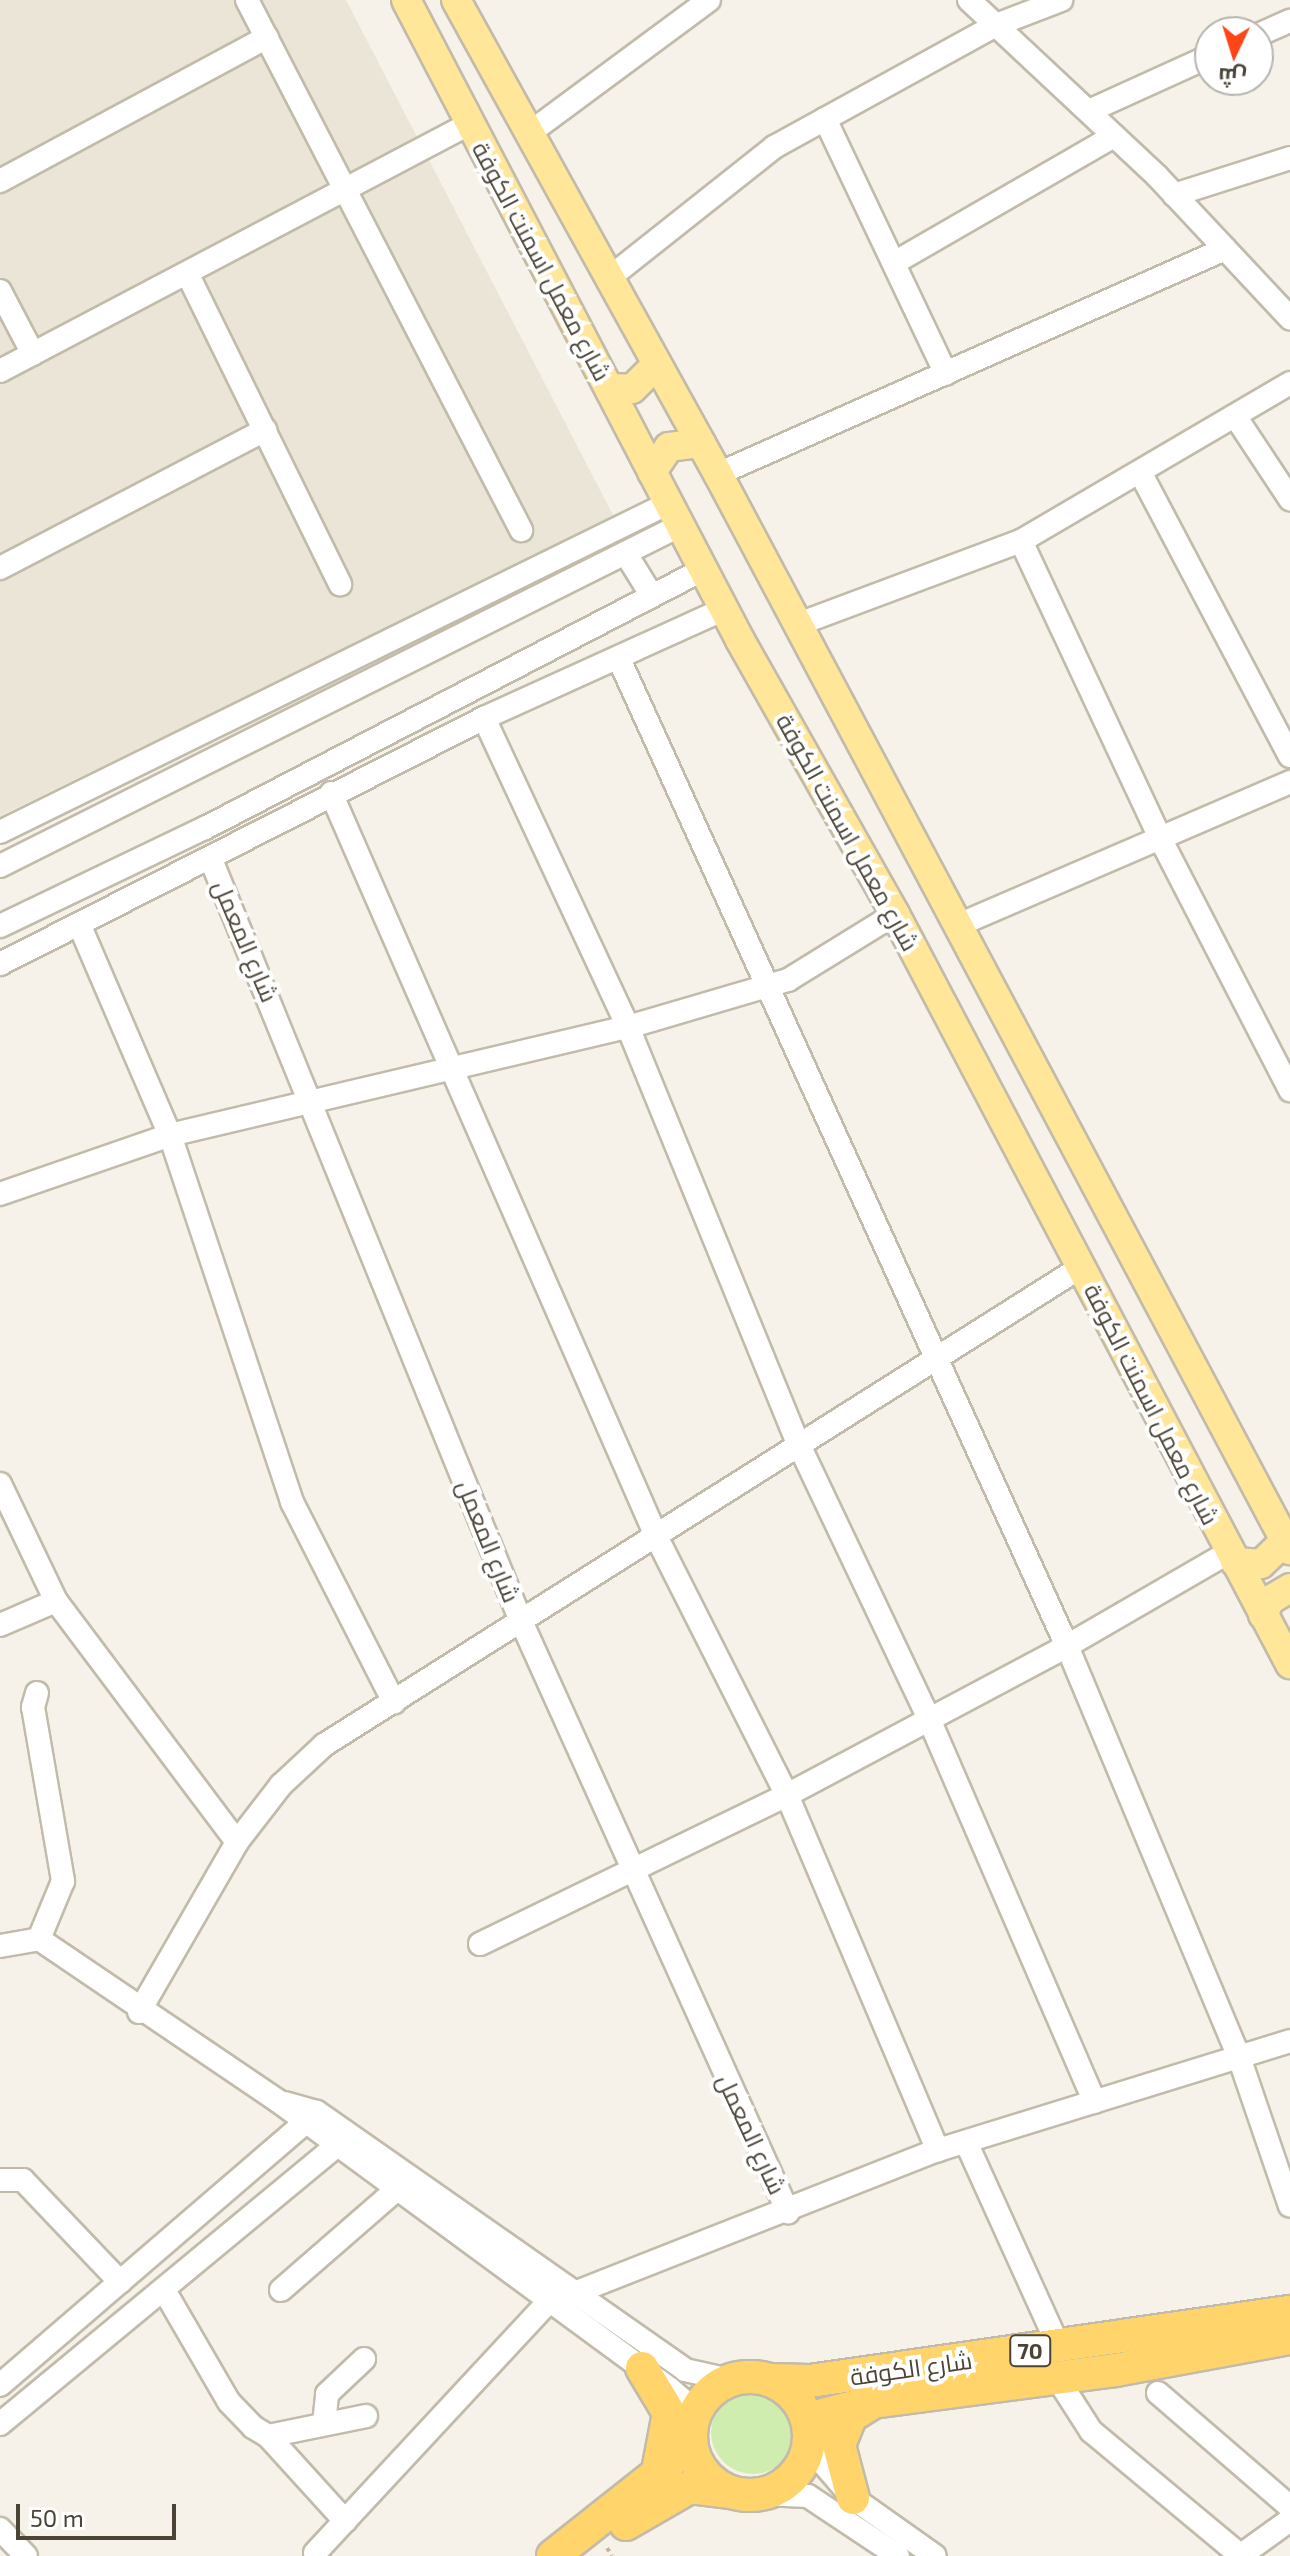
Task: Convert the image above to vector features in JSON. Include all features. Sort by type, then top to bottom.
[{"type":"highway","name":"شارع الكوفة","points":[[809,2439],[823,2415],[1290,2312]]},
{"type":"highway","name":"شارع الكوفة","points":[[770,2380],[810,2381],[1058,2362],[1290,2338]]},
{"type":"highway","points":[[642,2368],[669,2413],[667,2447],[648,2481]]},
{"type":"highway","name":"70","points":[[730,2380],[770,2380]]},
{"type":"highway","points":[[553,2556],[679,2453],[705,2397],[730,2380]]},
{"type":"highway","points":[[770,2380],[797,2400],[809,2439]]},
{"type":"highway","points":[[853,2498],[839,2445],[851,2416],[873,2402]]},
{"type":"highway","points":[[692,2428],[699,2466],[749,2494]]},
{"type":"highway","name":"70","points":[[749,2494],[792,2478],[809,2439]]},
{"type":"highway","points":[[587,2556],[672,2493],[690,2487],[749,2494]]},
{"type":"main road","name":"شارع معمل اسمنت الكوفة","points":[[406,0],[652,472],[895,914],[1290,1664]]},
{"type":"main road","name":"شارع معمل اسمنت الكوفة","points":[[456,0],[718,474],[1288,1546]]},
{"type":"main road","points":[[609,388],[641,384],[657,364]]},
{"type":"main road","points":[[652,472],[669,447],[701,443]]},
{"type":"main road","points":[[1232,1557],[1261,1564],[1288,1546]]},
{"type":"main road","points":[[1263,1615],[1270,1600],[1290,1588]]},
{"type":"street","points":[[247,0],[348,188],[521,530]]},
{"type":"street","points":[[528,134],[709,0]]},
{"type":"street","points":[[969,0],[1174,195],[1290,318]]},
{"type":"street","points":[[609,278],[774,147],[996,25],[1061,0]]},
{"type":"street","points":[[0,181],[267,37]]},
{"type":"street","points":[[1089,111],[1194,63]]},
{"type":"street","points":[[825,119],[946,374]]},
{"type":"street","points":[[0,371],[471,123]]},
{"type":"street","points":[[894,263],[1114,136]]},
{"type":"street","points":[[1174,195],[1290,158]]},
{"type":"street","points":[[718,474],[1225,249]]},
{"type":"street","points":[[187,273],[340,584]]},
{"type":"street","points":[[0,291],[33,354]]},
{"type":"street","points":[[796,625],[1021,541],[1290,383]]},
{"type":"street","points":[[1235,416],[1290,499]]},
{"type":"street","points":[[0,568],[265,430]]},
{"type":"street","points":[[1140,472],[1290,756]]},
{"type":"street","points":[[0,866],[626,554],[675,514]]},
{"type":"street","points":[[0,832],[259,706],[675,514]]},
{"type":"street","points":[[1021,541],[1160,838],[1290,1090]]},
{"type":"street","points":[[626,554],[652,596]]},
{"type":"street","points":[[0,926],[306,776],[704,569]]},
{"type":"street","points":[[0,964],[212,862],[327,796],[484,718],[726,608]]},
{"type":"street","points":[[619,659],[1067,1646],[1239,2057],[1290,2206]]},
{"type":"street","points":[[259,706],[275,730]]},
{"type":"street","points":[[484,718],[628,1027],[799,1445],[929,1719],[1095,2102]]},
{"type":"street","points":[[306,776],[327,796],[656,1536],[787,1795],[938,2150]]},
{"type":"street","points":[[956,926],[1290,782]]},
{"type":"street","name":"شارع المعمل","points":[[212,862],[312,1100],[521,1621],[630,1872],[788,2212]]},
{"type":"street","points":[[0,1194],[170,1135],[628,1027],[769,986],[895,914]]},
{"type":"street","points":[[79,924],[170,1135],[292,1502],[394,1702]]},
{"type":"street","points":[[139,2012],[237,1842],[281,1785],[324,1745],[1081,1267]]},
{"type":"street","points":[[0,1484],[56,1601],[237,1842]]},
{"type":"street","points":[[480,1944],[787,1795],[1232,1557]]},
{"type":"street","points":[[0,1625],[56,1601]]},
{"type":"street","points":[[37,1693],[33,1707],[63,1881],[39,1939]]},
{"type":"street","points":[[0,1946],[39,1939],[139,2012],[278,2101],[311,2118],[577,2292],[685,2370],[730,2380]]},
{"type":"street","points":[[577,2292],[788,2212],[938,2150],[1290,2041]]},
{"type":"street","points":[[0,2385],[311,2118]]},
{"type":"street","points":[[344,2140],[396,2190],[550,2300],[686,2403],[692,2428]]},
{"type":"street","points":[[0,2424],[344,2140]]},
{"type":"street","points":[[966,2142],[1058,2362],[1091,2431],[1240,2556],[1290,2520]]},
{"type":"street","points":[[0,2180],[23,2180],[120,2282]]},
{"type":"street","points":[[281,2290],[396,2190]]},
{"type":"street","points":[[164,2290],[229,2402],[268,2436],[345,2521]]},
{"type":"street","points":[[315,2553],[550,2300]]},
{"type":"street","points":[[324,2424],[327,2394],[364,2359]]},
{"type":"street","points":[[1158,2393],[1290,2507]]},
{"type":"street","points":[[268,2436],[366,2416]]},
{"type":"street","points":[[809,2439],[853,2498],[935,2556]]},
{"type":"street","points":[[749,2494],[808,2496],[898,2556]]},
{"type":"street","points":[[0,2529],[26,2556]]},
{"type":"shaded area","points":[[0,0],[346,0],[614,517],[0,816]]},
{"type":"green space","points":[[753,2390],[769,2393],[783,2402],[792,2416],[795,2432],[792,2448],[783,2462],[769,2471],[753,2474],[737,2471],[723,2462],[714,2448],[711,2432],[714,2416],[723,2402],[737,2393]]}]
